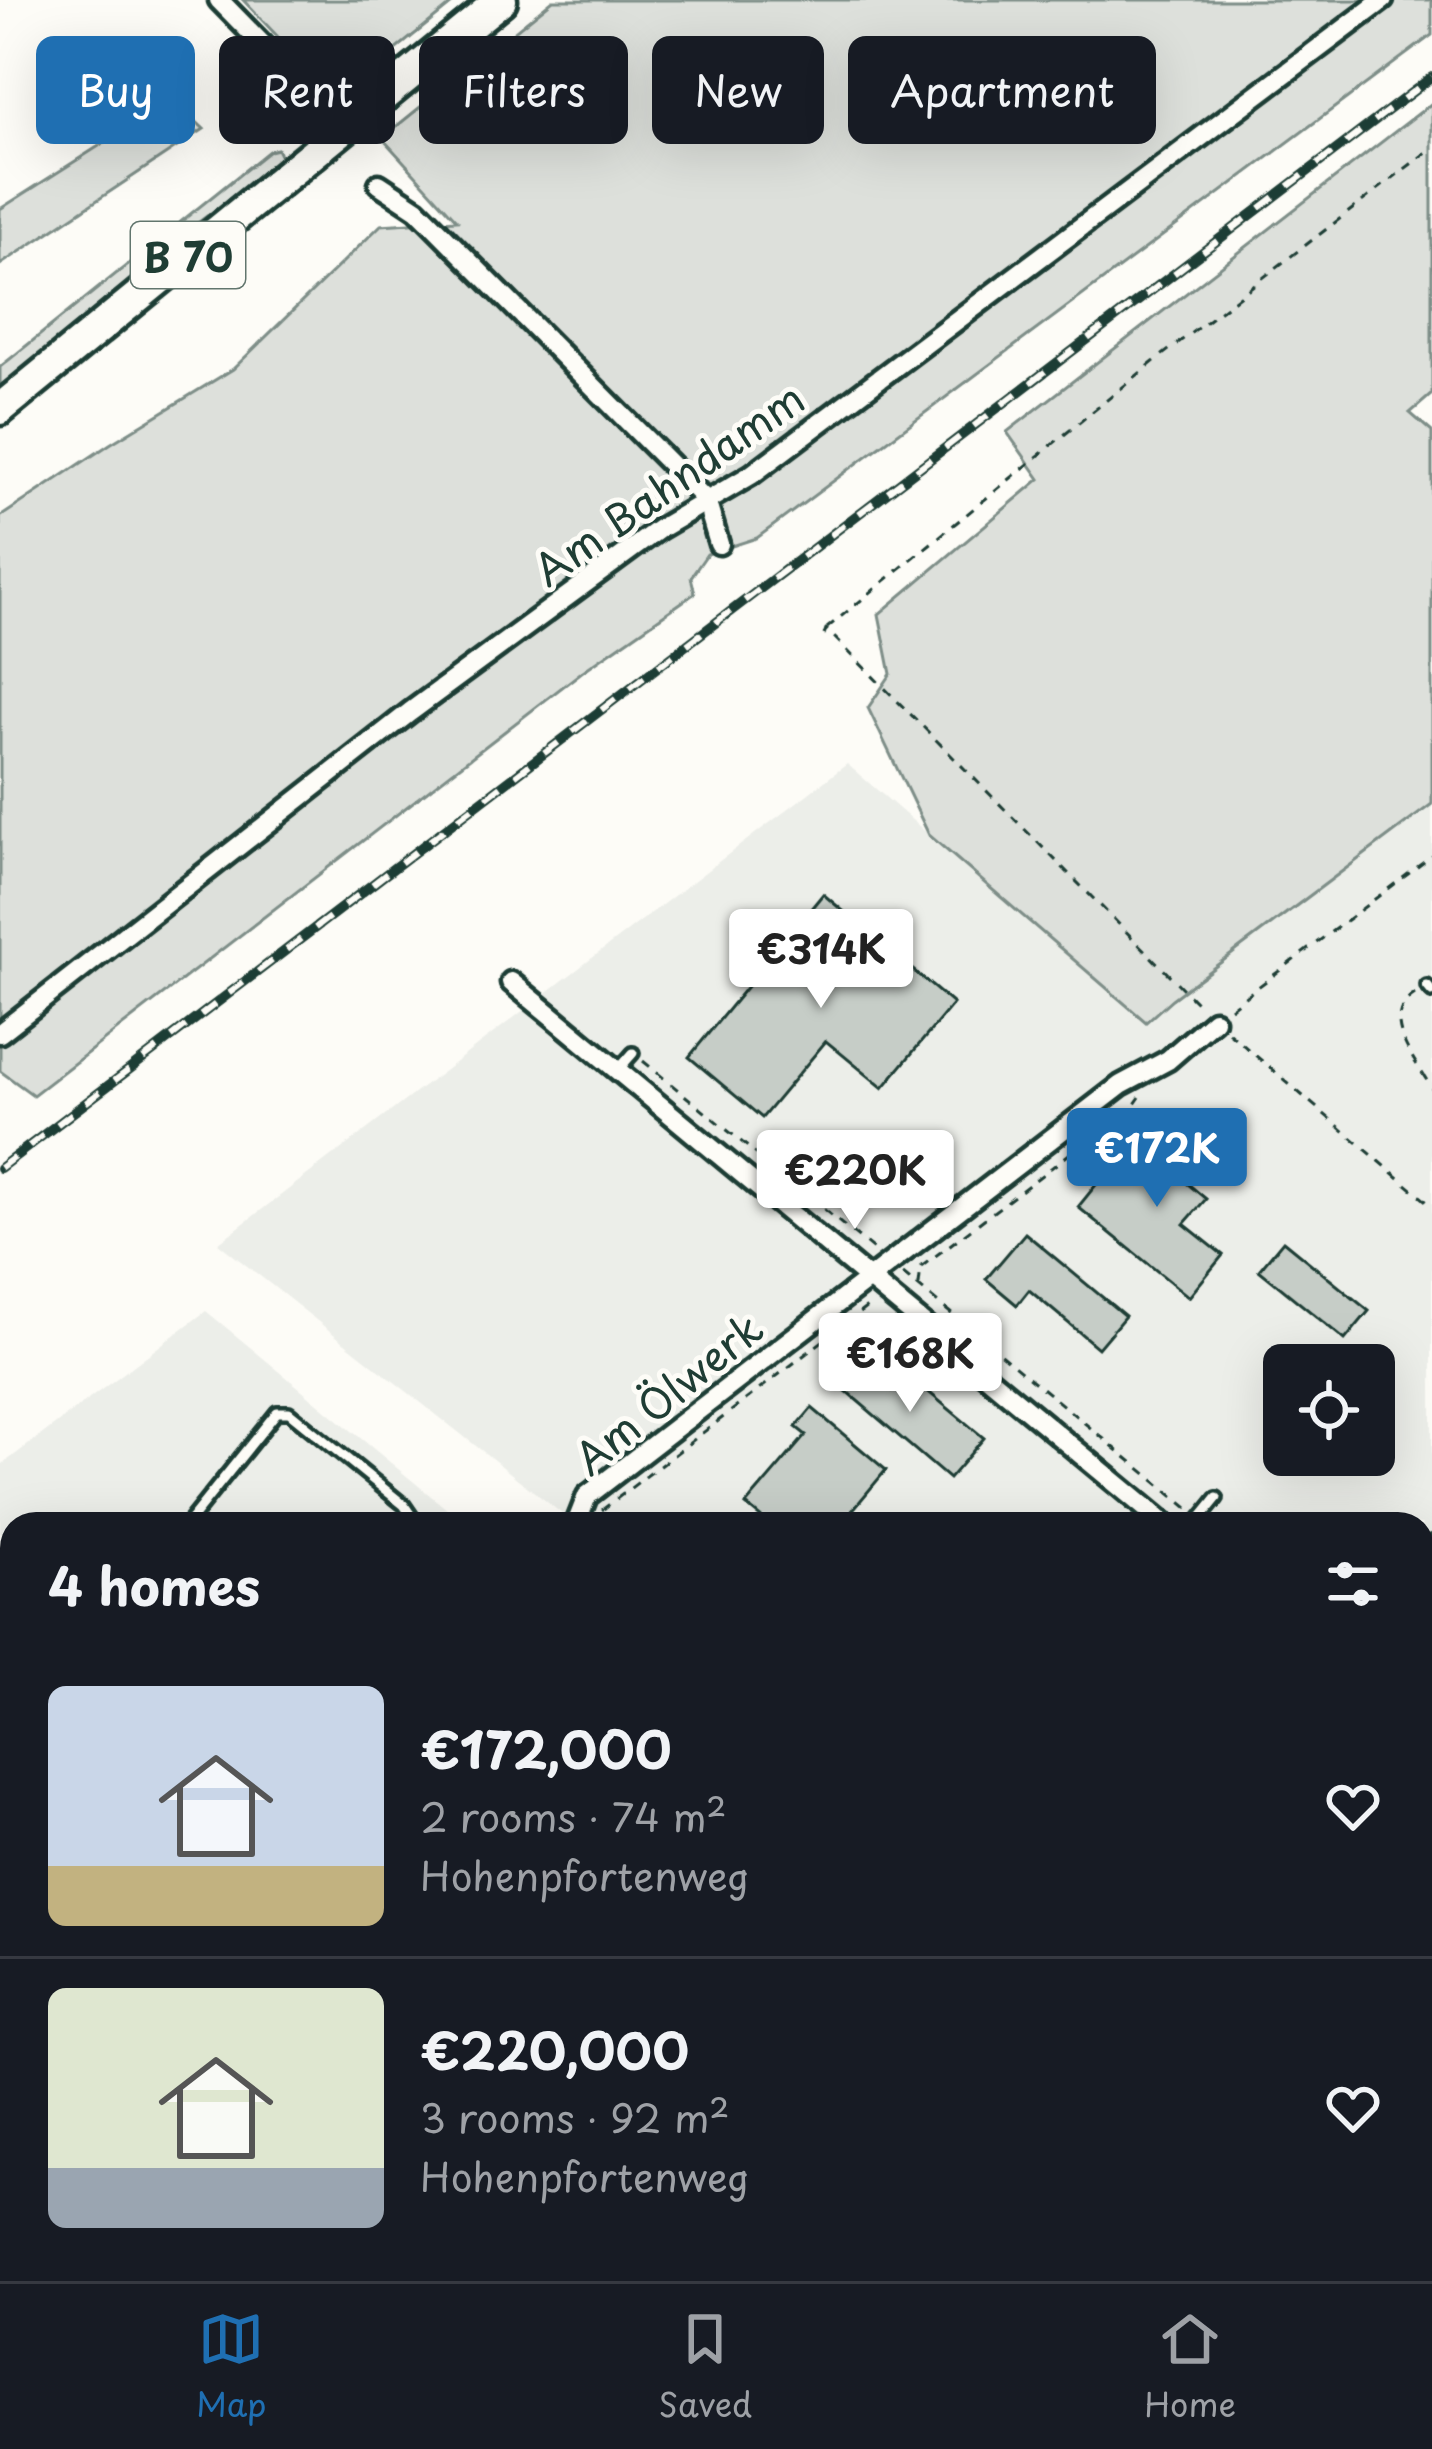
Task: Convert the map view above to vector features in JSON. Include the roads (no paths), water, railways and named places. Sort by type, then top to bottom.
[{"type":"main road","name":"B 70","points":[[0,409],[501,0]]},
{"type":"street","points":[[219,0],[254,36]]},
{"type":"street","name":"Am Bahndamm","points":[[0,1033],[410,712],[659,530],[751,475],[1384,0]]},
{"type":"street","points":[[379,184],[418,209],[706,500],[719,544]]},
{"type":"street","points":[[511,982],[1151,1512]]},
{"type":"street","name":"Am Ölwerk","points":[[581,1512],[587,1496],[1121,1085],[1168,1060],[1214,1020]]},
{"type":"lane","points":[[618,1070],[633,1053]]},
{"type":"lane","points":[[197,1512],[277,1412],[289,1412],[409,1512]]},
{"type":"lane","points":[[1205,1512],[1216,1498]]},
{"type":"railway","points":[[0,1168],[1432,77]]}]
